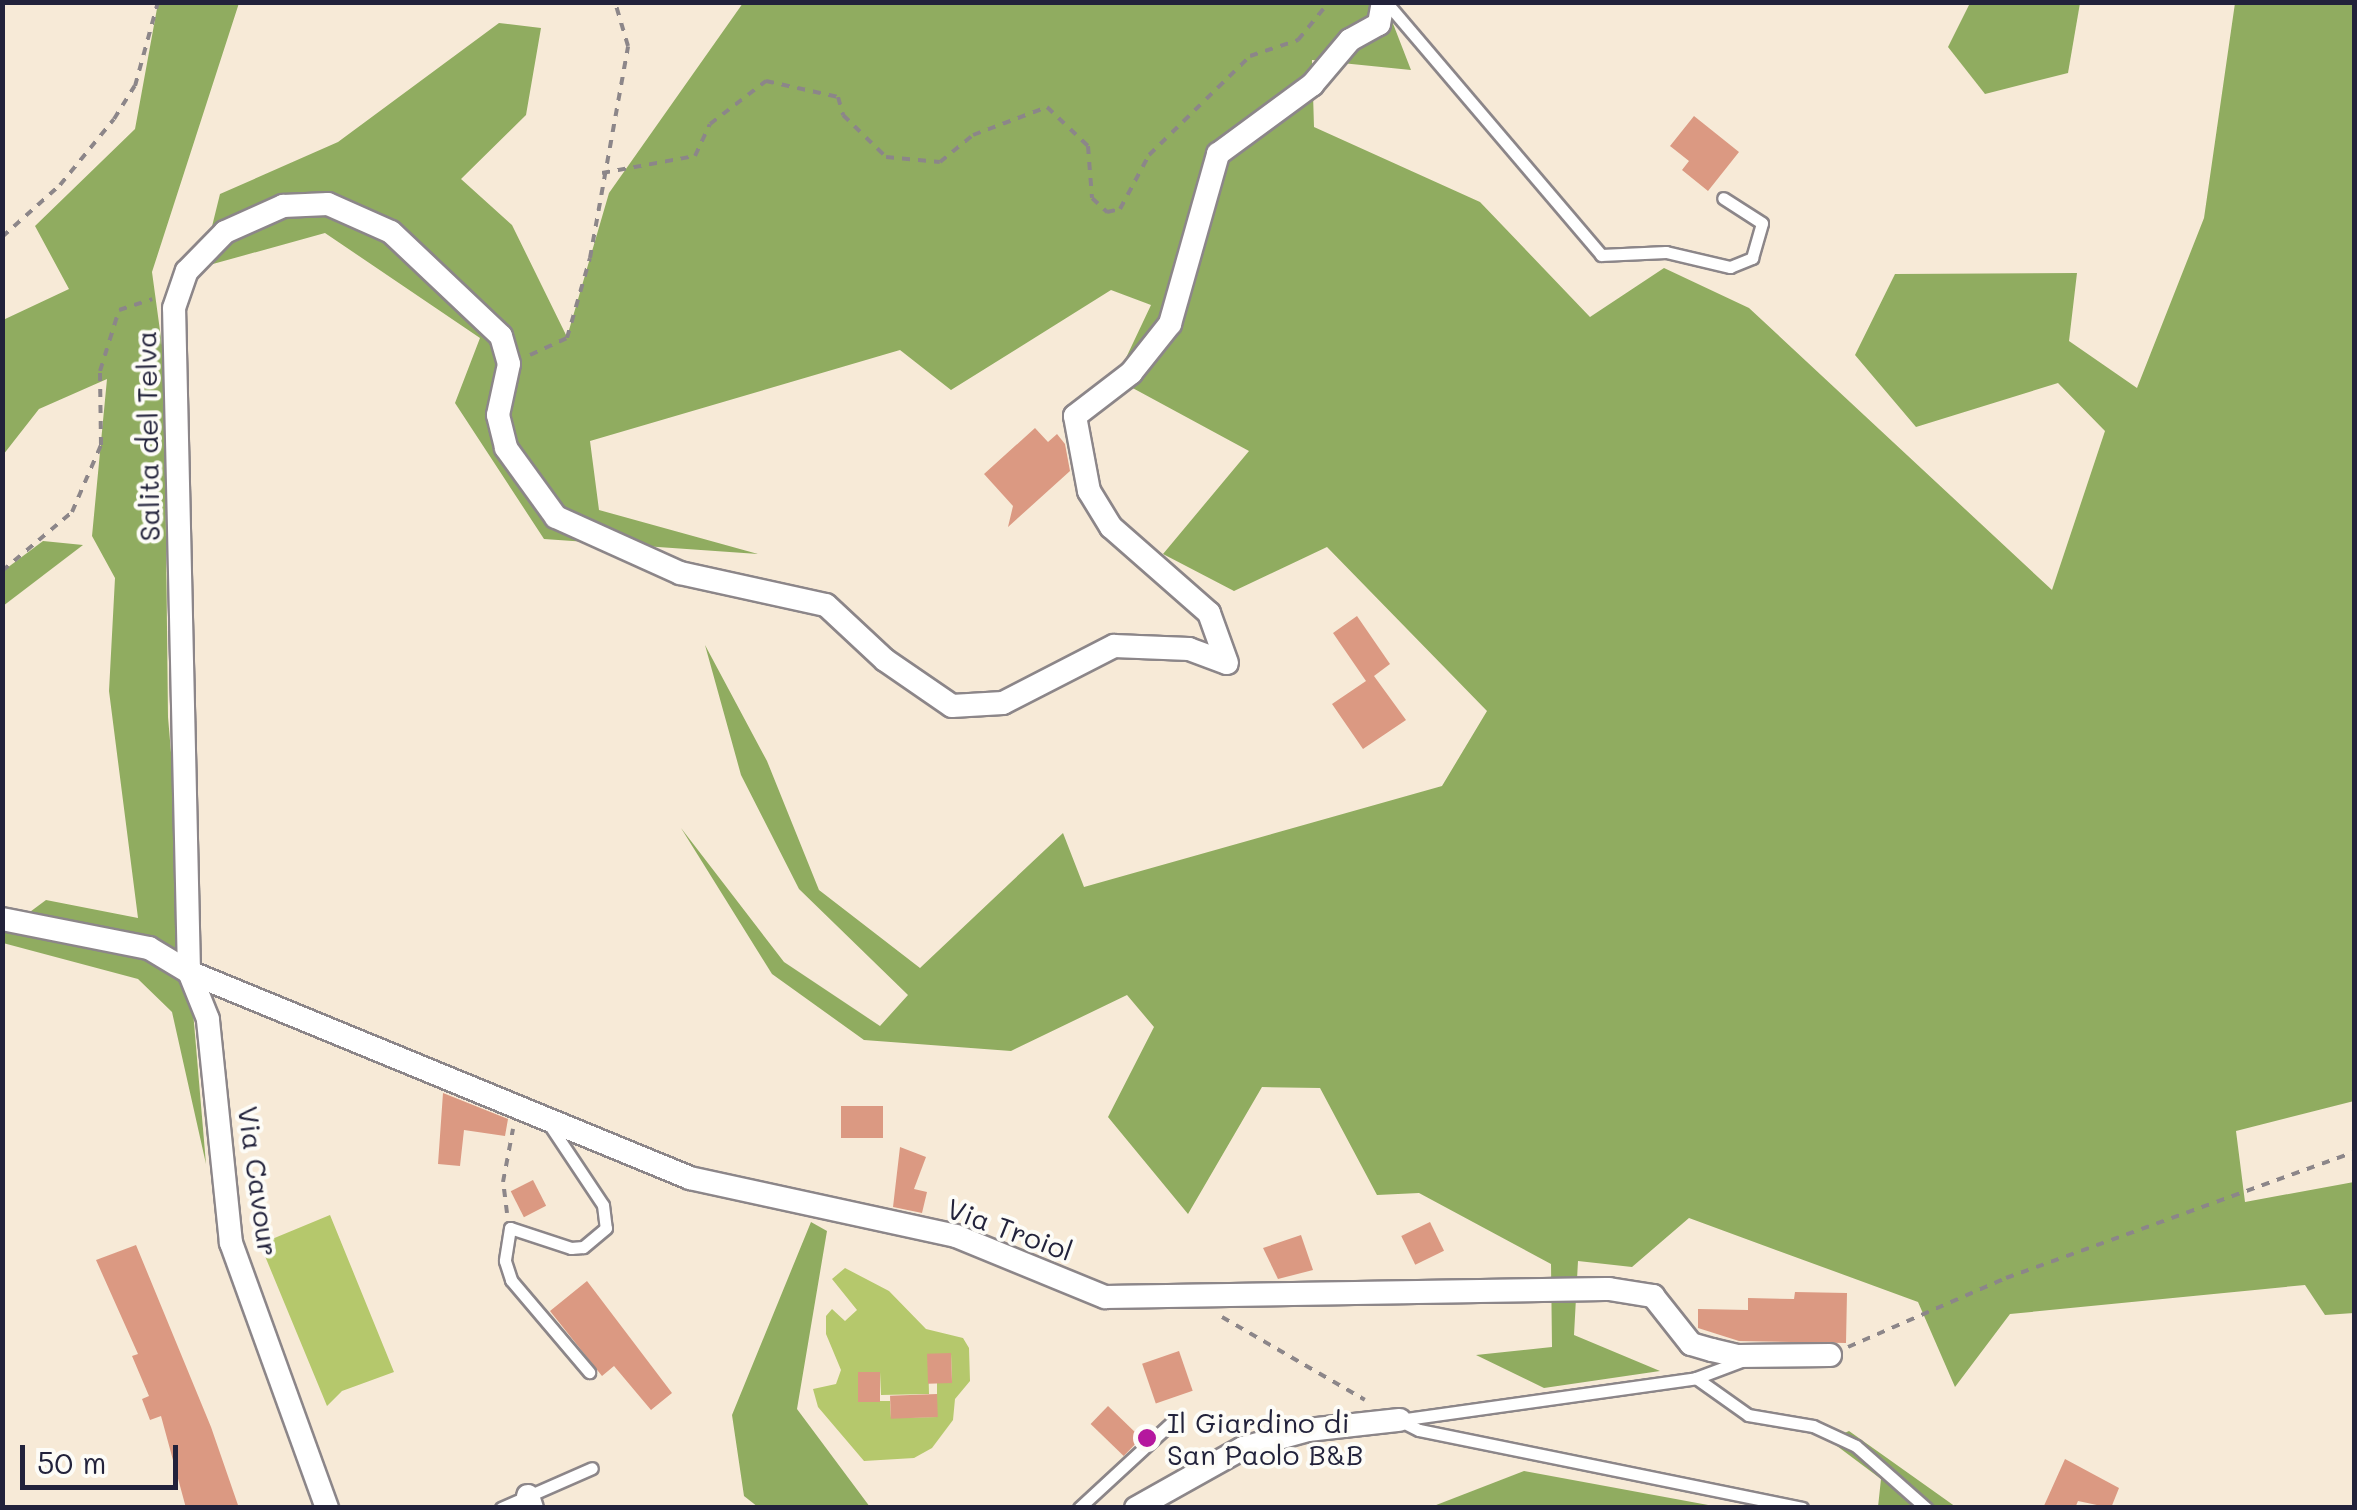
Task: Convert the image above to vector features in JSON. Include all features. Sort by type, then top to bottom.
[{"type":"street","points":[[510,364],[498,414],[506,448],[556,517],[680,573],[826,605],[885,660],[952,706],[1003,703],[1114,646],[1189,649],[1227,663],[1209,613],[1111,527],[1089,490],[1074,416],[1132,373],[1170,324],[1218,154],[1312,84],[1350,40],[1379,24],[1384,2]]},
{"type":"street","name":"Salita del Telva","points":[[190,972],[174,308],[187,271],[225,232],[283,206],[328,204],[392,232],[476,306],[500,336],[510,364]]},
{"type":"street","name":"Via Troiol","points":[[2,919],[149,948],[190,972],[690,1178],[956,1236],[1105,1296],[1192,1299],[1610,1289],[1653,1296],[1692,1344],[1747,1356],[1830,1355]]},
{"type":"street","name":"Via Cavour","points":[[190,972],[208,1019],[232,1243],[327,1508]]},
{"type":"street","points":[[1136,1508],[1243,1448],[1308,1430],[1400,1420]]},
{"type":"lane","points":[[1384,2],[1602,255],[1666,252],[1730,266],[1752,258],[1762,224],[1722,198]]},
{"type":"lane","points":[[544,1116],[603,1205],[606,1228],[583,1247],[570,1248],[510,1228],[505,1260],[511,1280],[588,1372]]},
{"type":"lane","points":[[1400,1420],[1696,1378],[1747,1356]]},
{"type":"lane","points":[[1696,1378],[1748,1416],[1813,1426],[1856,1446],[1926,1508]]},
{"type":"lane","points":[[1400,1420],[1419,1430],[1802,1508]]},
{"type":"lane","points":[[1078,1508],[1170,1424]]},
{"type":"lane","points":[[501,1508],[530,1502],[592,1468]]},
{"type":"path","points":[[2,237],[60,185],[114,119],[135,86],[158,2]]},
{"type":"path","points":[[510,364],[567,338],[590,258],[602,173],[628,46],[615,2]]},
{"type":"path","points":[[602,173],[695,156],[710,124],[766,81],[838,97],[842,114],[886,157],[940,162],[973,135],[1047,108],[1088,146],[1092,198],[1107,212],[1120,208],[1148,155],[1250,56],[1298,40],[1330,2]]},
{"type":"path","points":[[2,572],[72,512],[91,477],[100,446],[100,371],[119,310],[180,290]]},
{"type":"path","points":[[510,1228],[503,1182],[518,1105]]},
{"type":"path","points":[[1830,1355],[2006,1278],[2354,1152]]},
{"type":"path","points":[[1192,1299],[1400,1420]]},
{"type":"green space","points":[[158,3],[239,3],[152,272],[164,360],[168,717],[206,1164],[172,1012],[138,979],[3,943],[3,932],[46,900],[138,918],[109,691],[115,578],[92,536],[107,379],[39,409],[3,455],[3,320],[69,289],[35,226],[135,129]]},
{"type":"green space","points":[[743,3],[1385,3],[1411,70],[1312,60],[1314,127],[1480,202],[1590,317],[1664,268],[1749,308],[2052,590],[2105,431],[2058,383],[1916,427],[1855,355],[1895,274],[2077,273],[2069,341],[2137,388],[2204,218],[2235,3],[2354,3],[2354,1101],[2236,1131],[2245,1202],[2354,1182],[2354,1313],[2325,1315],[2305,1285],[2010,1314],[1955,1387],[1918,1302],[1689,1218],[1632,1267],[1578,1261],[1574,1335],[1660,1371],[1544,1388],[1476,1355],[1552,1347],[1551,1264],[1419,1193],[1377,1195],[1320,1088],[1262,1087],[1188,1214],[1108,1117],[1154,1027],[1127,995],[1011,1051],[864,1040],[772,974],[681,828],[784,962],[880,1026],[908,995],[799,889],[741,775],[705,645],[767,761],[819,890],[920,968],[1063,833],[1084,887],[1442,786],[1487,711],[1327,547],[1234,591],[1163,554],[1249,451],[1116,379],[1151,305],[1111,290],[951,390],[900,350],[590,441],[599,510],[758,554],[544,539],[455,403],[480,338],[325,233],[202,267],[220,194],[338,142],[499,23],[541,28],[526,115],[461,179],[512,225],[567,337],[609,193]]},
{"type":"green space","points":[[1970,3],[2080,3],[2068,73],[1985,94],[1948,47]]},
{"type":"green space","points":[[43,541],[83,545],[3,606],[3,571]]},
{"type":"green space","points":[[330,1215],[394,1372],[342,1391],[327,1406],[260,1244]]},
{"type":"green space","points":[[811,1222],[827,1231],[797,1409],[870,1507],[758,1507],[744,1496],[732,1415]]},
{"type":"green space","points":[[845,1268],[889,1291],[926,1329],[963,1338],[969,1348],[970,1381],[955,1399],[953,1420],[932,1448],[914,1458],[864,1461],[818,1407],[813,1389],[836,1384],[841,1370],[826,1334],[826,1316],[832,1309],[845,1321],[857,1310],[832,1279]],"holes":[[[928,1354],[951,1354],[952,1382],[937,1383],[937,1417],[891,1418],[890,1401],[859,1401],[858,1373],[880,1372],[881,1395],[929,1394]]]},
{"type":"green space","points":[[1849,1431],[1956,1507],[1878,1507],[1881,1479],[1829,1440]]},
{"type":"green space","points":[[1524,1471],[1719,1507],[1431,1507]]},
{"type":"building","points":[[1694,116],[1739,152],[1708,191],[1682,170],[1689,161],[1670,146]]},
{"type":"building","points":[[1035,428],[1048,442],[1057,434],[1065,444],[1070,471],[1008,527],[1013,506],[984,474]]},
{"type":"building","points":[[1357,616],[1390,664],[1374,676],[1406,720],[1363,749],[1332,704],[1366,681],[1333,633]]},
{"type":"building","points":[[443,1093],[508,1119],[505,1136],[464,1130],[460,1166],[438,1164]]},
{"type":"building","points":[[841,1106],[883,1106],[883,1138],[841,1138]]},
{"type":"building","points":[[900,1147],[926,1157],[914,1189],[927,1192],[922,1213],[893,1207]]},
{"type":"building","points":[[533,1180],[546,1206],[524,1217],[511,1191]]},
{"type":"building","points":[[1430,1222],[1444,1251],[1415,1265],[1401,1236]]},
{"type":"building","points":[[1301,1235],[1313,1270],[1278,1279],[1263,1248]]},
{"type":"building","points":[[136,1245],[211,1427],[239,1508],[186,1508],[161,1416],[150,1420],[142,1399],[149,1396],[132,1356],[138,1354],[96,1260]]},
{"type":"building","points":[[587,1281],[672,1393],[651,1410],[614,1366],[602,1376],[550,1311]]},
{"type":"building","points":[[1795,1292],[1847,1293],[1846,1343],[1739,1341],[1698,1328],[1698,1309],[1748,1310],[1748,1298],[1794,1299]]},
{"type":"building","points":[[1179,1351],[1193,1391],[1156,1403],[1142,1364]]},
{"type":"building","points":[[951,1353],[952,1383],[928,1384],[927,1354]]},
{"type":"building","points":[[858,1372],[880,1372],[880,1402],[858,1402]]},
{"type":"building","points":[[937,1394],[938,1417],[891,1419],[890,1396]]},
{"type":"building","points":[[1108,1406],[1141,1438],[1124,1456],[1091,1424]]},
{"type":"building","points":[[2065,1459],[2119,1488],[2111,1508],[2078,1501],[2075,1508],[2043,1508]]},
{"type":"place","name":"Il Giardino di San Paolo B&B","points":[[1147,1438]]}]
